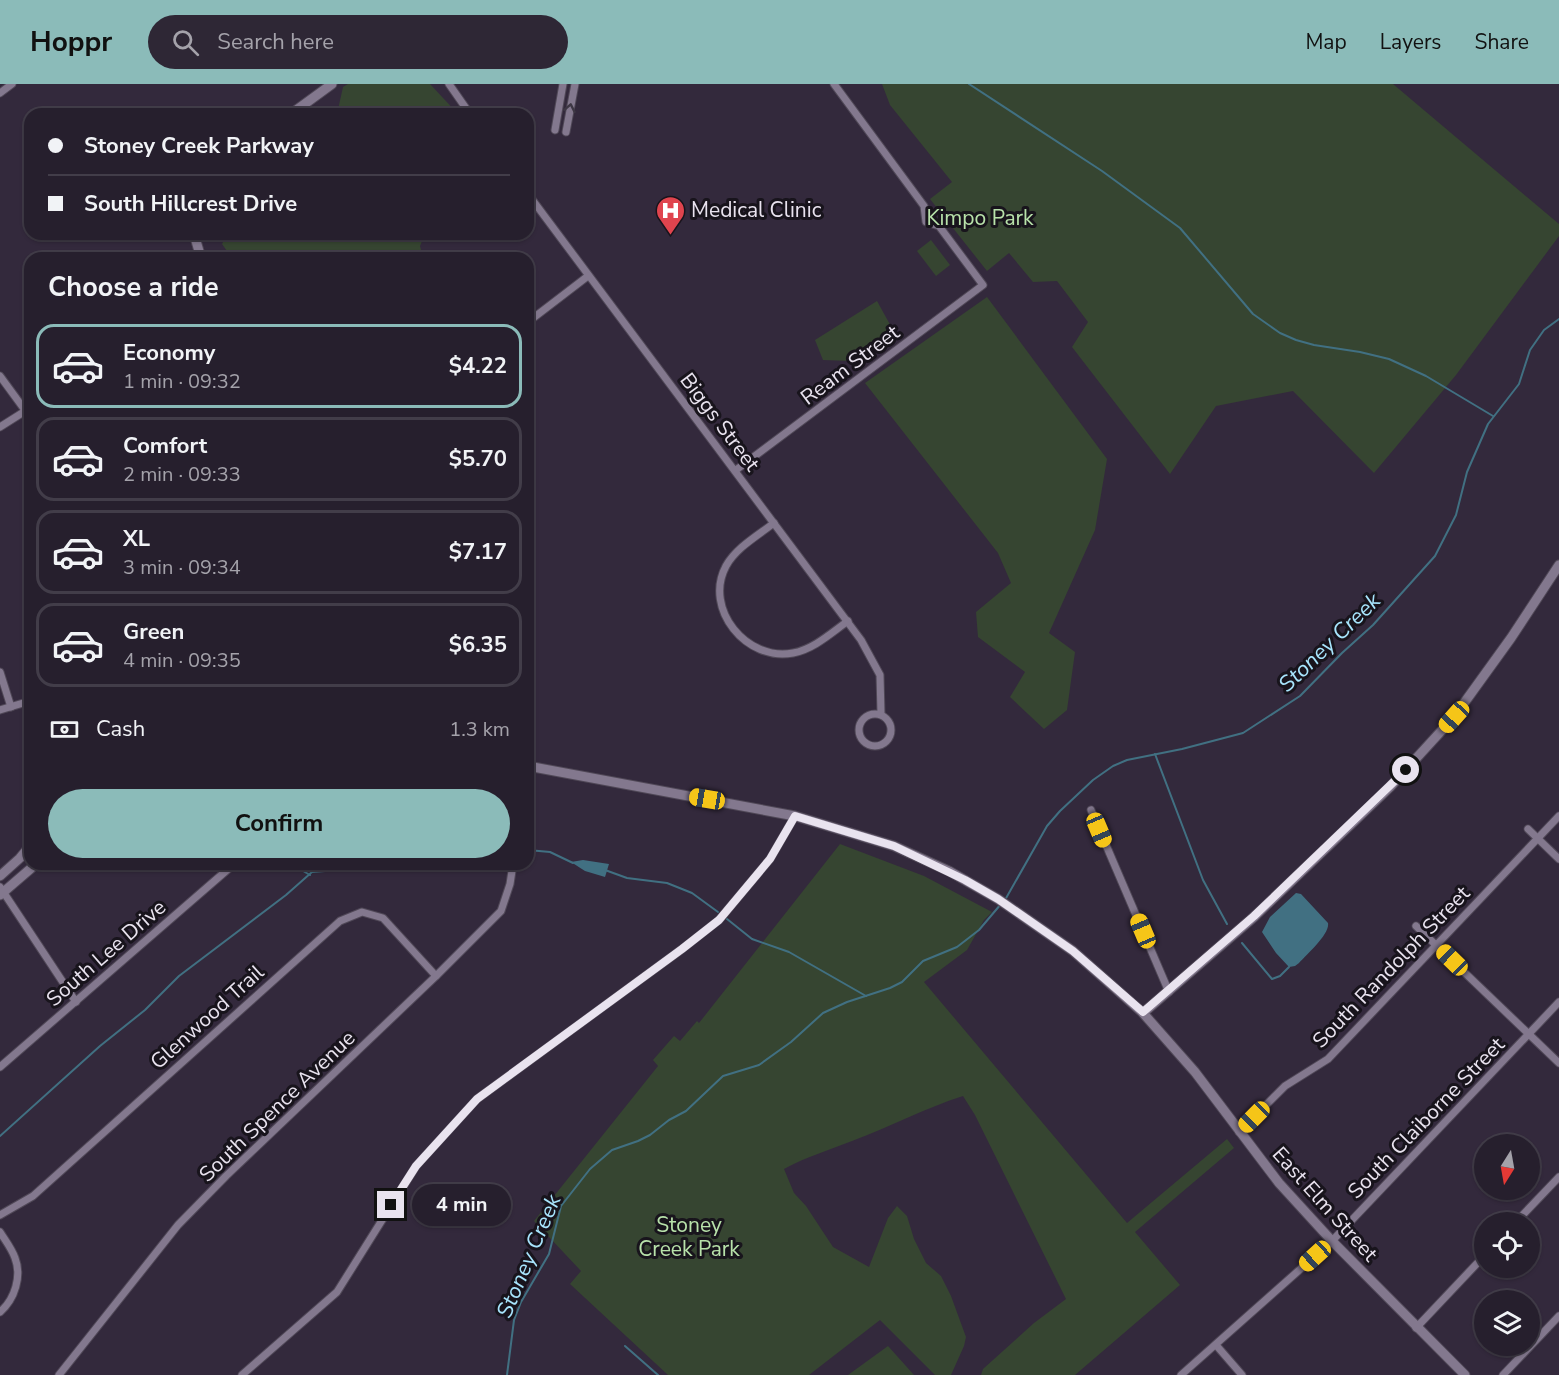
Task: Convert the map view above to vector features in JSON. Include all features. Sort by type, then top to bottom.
[{"type":"street","points":[[0,93],[12,84]]},
{"type":"street","points":[[299,108],[332,84]]},
{"type":"street","points":[[449,84],[467,108]]},
{"type":"street","points":[[555,130],[563,84]]},
{"type":"street","points":[[566,132],[575,84]]},
{"type":"street","name":"Ream Street","points":[[736,471],[983,285],[939,226],[926,222],[924,206],[834,84]]},
{"type":"street","name":"Biggs Street","points":[[534,202],[861,640],[880,675],[881,714]]},
{"type":"street","points":[[534,317],[588,276]]},
{"type":"street","points":[[0,376],[24,406]]},
{"type":"street","points":[[0,427],[24,415]]},
{"type":"street","points":[[774,523],[736,552],[725,568],[721,584],[721,603],[727,620],[737,634],[751,646],[761,650],[791,654],[809,648],[848,621]]},
{"type":"street","points":[[1143,1012],[1254,916],[1381,795],[1454,717],[1511,638],[1559,565]]},
{"type":"street","points":[[0,672],[10,707]]},
{"type":"street","points":[[0,710],[24,703]]},
{"type":"street","points":[[881,714],[889,720],[892,726],[891,736],[884,745],[872,747],[862,741],[858,732],[861,721],[868,715],[881,714]]},
{"type":"street","name":"East Elm Street","points":[[534,767],[795,816],[894,846],[949,871],[1017,912],[1073,951],[1143,1012],[1195,1072],[1279,1183],[1416,1328],[1465,1375]]},
{"type":"street","points":[[1090,810],[1168,992]]},
{"type":"street","points":[[242,1375],[337,1292],[416,1166],[477,1099],[719,920],[770,859],[795,816]]},
{"type":"street","name":"South Randolph Street","points":[[1239,1132],[1285,1086],[1328,1059],[1559,816]]},
{"type":"street","points":[[1528,829],[1559,858]]},
{"type":"street","points":[[0,876],[24,853]]},
{"type":"street","points":[[28,870],[1,892],[76,1002]]},
{"type":"street","name":"South Lee Drive","points":[[0,1067],[227,870]]},
{"type":"street","name":"South Spence Avenue","points":[[59,1375],[178,1225],[501,911],[512,870]]},
{"type":"street","name":"Glenwood Trail","points":[[0,1215],[33,1197],[340,921],[362,912],[384,918],[436,976]]},
{"type":"street","points":[[1416,926],[1559,1063]]},
{"type":"street","name":"South Claiborne Street","points":[[1181,1375],[1332,1241],[1559,1002]]},
{"type":"street","points":[[1526,1212],[1559,1178]]},
{"type":"street","points":[[0,1232],[15,1257],[18,1273],[15,1292],[0,1312]]},
{"type":"street","points":[[1416,1328],[1474,1267]]},
{"type":"street","points":[[1503,1375],[1559,1316]]},
{"type":"street","points":[[1216,1345],[1242,1375]]},
{"type":"green space","points":[[348,84],[430,84],[452,108],[338,108],[343,87]]},
{"type":"green space","name":"Kimpo Park","points":[[882,84],[1393,84],[1559,224],[1559,236],[1456,375],[1374,473],[1293,391],[1216,406],[1170,474],[1072,347],[1088,322],[1057,281],[1033,282],[1009,253],[987,271],[930,199],[952,182],[890,105]]},
{"type":"green space","points":[[224,240],[422,240],[420,246],[422,252],[228,252],[222,244]]},
{"type":"green space","points":[[931,240],[950,265],[936,276],[917,251]]},
{"type":"green space","points":[[987,297],[1107,459],[1095,530],[1049,633],[1075,652],[1067,710],[1044,729],[1010,697],[1025,672],[978,637],[976,612],[1011,583],[998,553],[865,383]]},
{"type":"green space","points":[[877,301],[898,339],[850,361],[823,360],[815,340]]},
{"type":"green space","name":"Stoney Creek Park","points":[[840,844],[924,876],[992,912],[984,920],[967,950],[924,982],[1127,1223],[1227,1139],[1234,1148],[1135,1232],[1180,1285],[1075,1375],[981,1375],[983,1369],[1034,1323],[1066,1299],[975,1115],[963,1096],[784,1169],[794,1193],[806,1206],[833,1247],[869,1267],[888,1218],[897,1206],[907,1216],[914,1239],[926,1263],[941,1276],[951,1296],[966,1337],[951,1375],[935,1375],[880,1320],[809,1375],[668,1375],[570,1284],[581,1271],[534,1221],[658,1066],[653,1060],[674,1036],[680,1041],[697,1021],[699,1023]]},
{"type":"green space","points":[[888,1346],[914,1375],[848,1375]]},
{"type":"water","points":[[583,860],[609,864],[605,877],[585,871],[571,862]]},
{"type":"water","points":[[1296,893],[1301,894],[1328,923],[1328,928],[1299,963],[1289,967],[1262,932],[1270,917]]},
{"type":"waterway","points":[[969,84],[1102,171],[1180,228],[1253,314],[1280,333],[1314,345],[1389,359],[1426,376],[1493,416]]},
{"type":"waterway","name":"Stoney Creek","points":[[1005,900],[1047,826],[1093,780],[1113,766],[1127,760],[1243,733],[1300,696],[1373,625],[1435,556],[1456,515],[1467,472],[1488,424],[1519,384],[1530,350],[1544,330],[1559,319]]},
{"type":"waterway","points":[[1155,754],[1203,880],[1227,924]]},
{"type":"waterway","points":[[534,851],[550,852],[573,863]]},
{"type":"waterway","points":[[301,870],[310,875]]},
{"type":"waterway","points":[[0,1136],[100,1046],[145,1010],[179,976],[286,895],[312,872],[338,870]]},
{"type":"waterway","points":[[338,870],[374,870]]},
{"type":"waterway","points":[[605,870],[627,878],[667,883],[692,893],[718,912]]},
{"type":"waterway","name":"Stoney Creek","points":[[507,1375],[514,1320],[521,1302],[549,1254],[561,1206],[590,1169],[612,1150],[650,1135],[669,1120],[686,1111],[723,1076],[759,1065],[791,1042],[823,1013],[847,1002],[890,988],[902,982],[923,961],[957,947],[979,930],[1001,904]]},
{"type":"waterway","points":[[727,919],[752,939],[789,952],[866,996]]},
{"type":"waterway","points":[[1242,943],[1272,979],[1280,976],[1289,967]]},
{"type":"waterway","points":[[625,1346],[658,1375]]},
{"type":"place","name":"Medical Clinic","points":[[670,236]]},
{"type":"route","points":[[391,1205],[416,1166],[477,1099],[719,920],[770,859],[795,816],[894,846],[965,880],[998,899],[1073,951],[1143,1012],[1254,916],[1406,770]]}]
